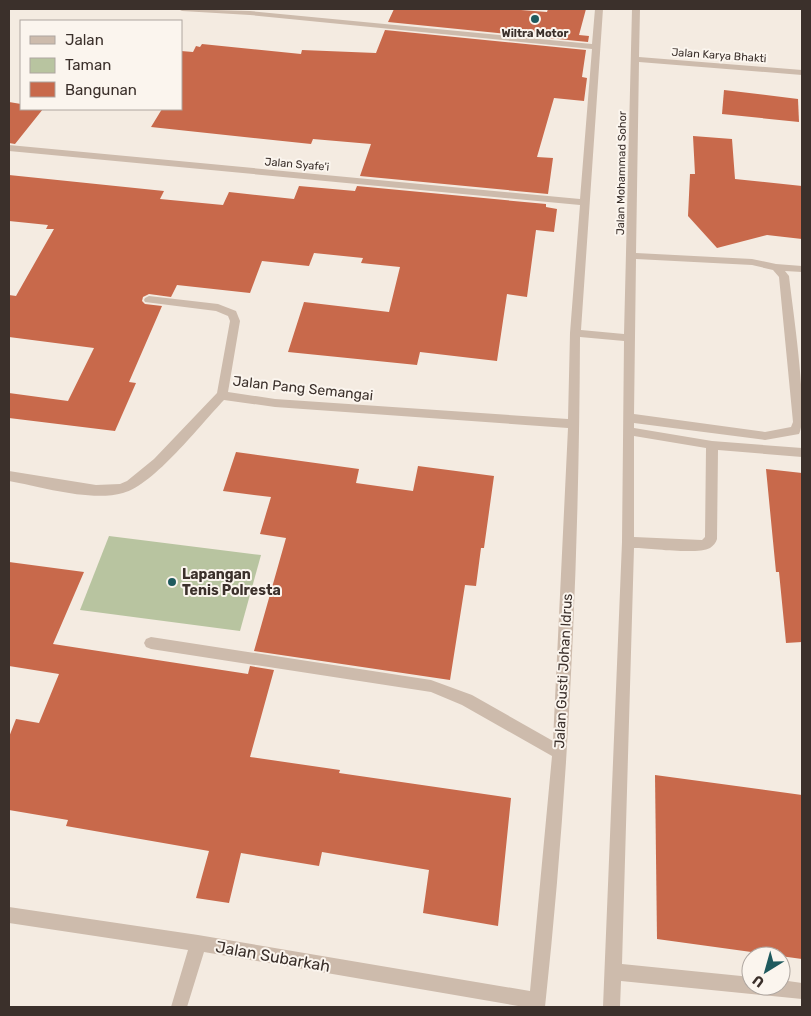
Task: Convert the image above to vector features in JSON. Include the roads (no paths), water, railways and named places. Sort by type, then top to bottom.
[{"type":"street","points":[[182,9],[260,14],[596,47]]},
{"type":"street","points":[[599,9],[575,333],[629,338],[628,542],[612,1007]]},
{"type":"street","name":"Jalan Mohammad Sohor","points":[[629,338],[636,9]]},
{"type":"street","name":"Jalan Karya Bhakti","points":[[635,59],[802,72]]},
{"type":"street","name":"Jalan Syafe'i","points":[[9,148],[584,202]]},
{"type":"street","points":[[631,256],[752,262],[776,267],[802,269]]},
{"type":"street","points":[[629,425],[765,436],[795,431],[799,422],[784,276],[776,267]]},
{"type":"street","points":[[149,300],[218,308],[232,314],[235,321],[222,395]]},
{"type":"street","name":"Jalan Gusti Johan Idrus","points":[[537,1004],[560,753],[574,424],[575,333]]},
{"type":"street","name":"Jalan Pang Semangai","points":[[9,476],[94,490],[123,489],[142,478],[222,395],[275,403],[574,424]]},
{"type":"street","points":[[629,425],[712,445],[802,453]]},
{"type":"street","points":[[628,542],[698,546],[706,544],[711,539],[712,445]]},
{"type":"street","points":[[150,643],[431,686],[467,700],[560,753]]},
{"type":"street","name":"Jalan Subarkah","points":[[9,915],[198,943],[537,1004]]},
{"type":"street","points":[[179,1007],[198,943]]},
{"type":"street","points":[[613,972],[802,991]]},
{"type":"place","name":"Wiltra Motor","points":[[535,19]]},
{"type":"place","name":"Lapangan Tenis Polresta","points":[[172,582]]}]
